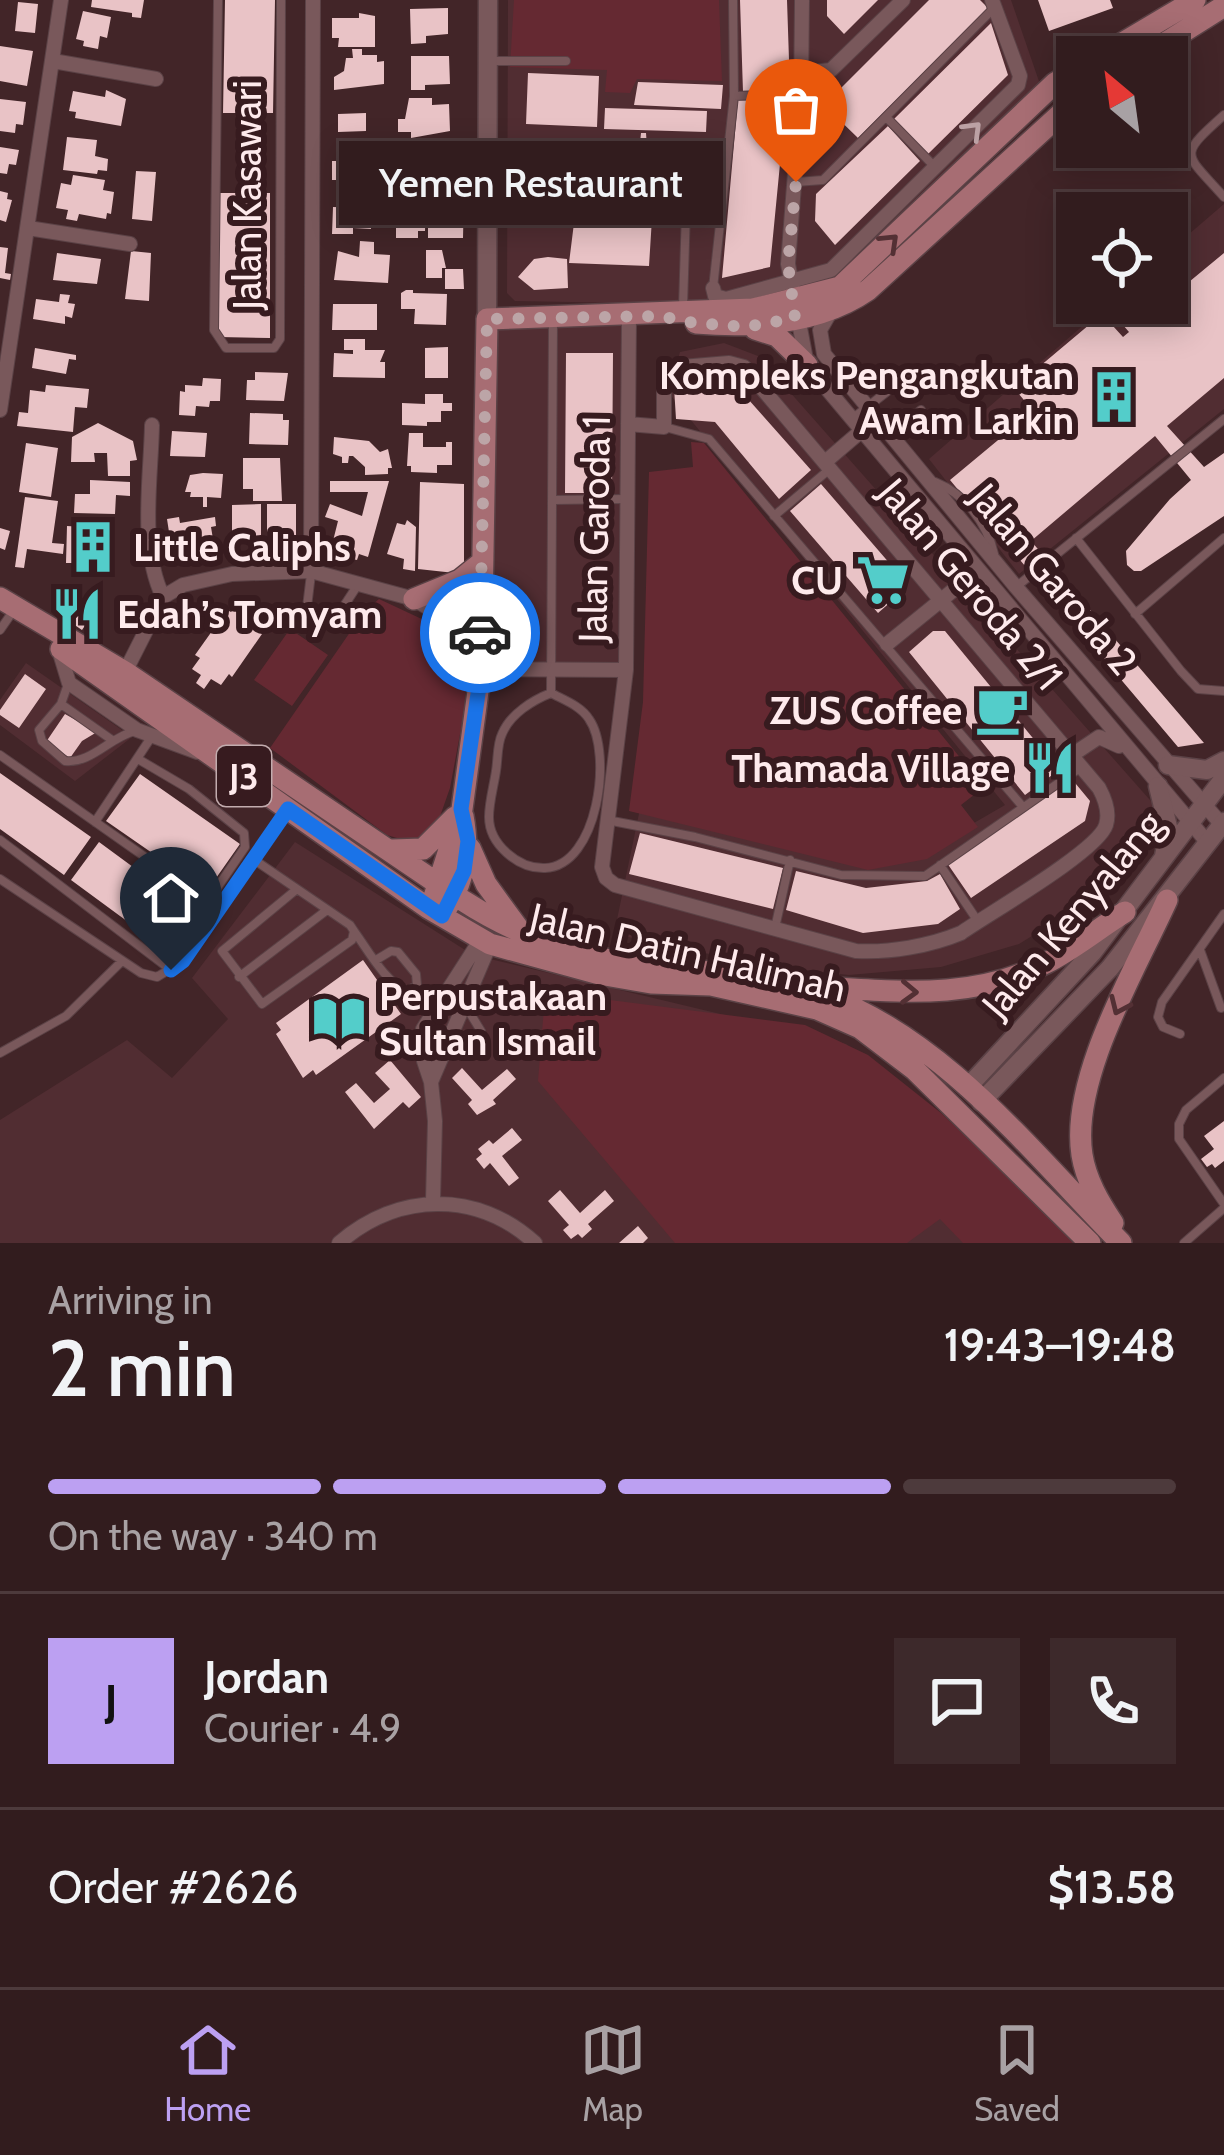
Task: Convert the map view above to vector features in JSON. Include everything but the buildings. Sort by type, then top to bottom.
[{"type":"main road","points":[[1153,36],[1224,6]]},
{"type":"main road","points":[[1175,36],[1208,14]]},
{"type":"main road","points":[[448,890],[480,663],[487,319],[675,316],[753,309],[840,287],[1033,105],[1056,96]]},
{"type":"main road","points":[[746,327],[792,300],[831,311],[868,290],[1056,105]]},
{"type":"main road","points":[[675,316],[777,336],[807,365]]},
{"type":"main road","points":[[414,599],[460,580],[481,563]]},
{"type":"main road","name":"Jalan Datin Halimah","points":[[2,615],[125,672],[448,890],[486,929],[522,932],[575,951],[638,965],[709,970],[792,986],[859,1010],[889,1028],[971,1098],[1124,1243]]},
{"type":"main road","name":"Jalan Datin Halimah","points":[[2,615],[58,647],[435,912],[599,974],[711,985],[817,1009],[860,1028],[915,1070],[1090,1243]]},
{"type":"main road","points":[[386,849],[423,849],[461,809]]},
{"type":"main road","points":[[461,809],[486,929]]},
{"type":"main road","points":[[435,912],[464,871],[470,849]]},
{"type":"main road","points":[[470,849],[500,907],[522,932]]},
{"type":"main road","points":[[1124,1243],[1084,1167],[1083,1106],[1101,1048],[1167,899]]},
{"type":"main road","points":[[792,986],[918,994],[976,986],[1046,963],[1125,911]]},
{"type":"main road","points":[[915,1070],[971,1098],[1036,1180],[1044,1198]]},
{"type":"street","points":[[1,402],[61,0]]},
{"type":"street","points":[[311,572],[313,0]]},
{"type":"street","points":[[487,319],[488,0]]},
{"type":"street","name":"Jalan Garoda 2","points":[[802,0],[792,300],[807,365],[1208,843]]},
{"type":"street","points":[[802,73],[831,70],[903,0]]},
{"type":"street","points":[[713,288],[716,296],[726,299],[792,300],[831,270],[1018,85],[994,3]]},
{"type":"street","points":[[53,61],[156,79]]},
{"type":"street","points":[[1018,85],[1033,105]]},
{"type":"street","points":[[28,228],[130,244]]},
{"type":"street","name":"Jalan Garoda 2","points":[[831,311],[820,330],[822,348],[867,407],[1168,765],[1223,823]]},
{"type":"street","name":"Jalan Garoda 1","points":[[480,663],[626,670],[629,316]]},
{"type":"street","name":"Jalan Geroda 2/1","points":[[664,427],[664,381],[670,368],[729,363],[744,367],[1077,760],[1106,803],[1106,827],[1087,849],[978,921]]},
{"type":"street","points":[[628,424],[664,427]]},
{"type":"street","points":[[152,425],[150,551],[154,579],[163,597]]},
{"type":"street","points":[[828,465],[856,426]]},
{"type":"street","points":[[887,644],[977,571]]},
{"type":"street","points":[[125,672],[163,597],[183,585],[232,574],[311,572],[414,599],[481,609]]},
{"type":"street","points":[[414,599],[438,614],[480,663]]},
{"type":"street","points":[[58,647],[69,683],[144,733],[219,759]]},
{"type":"street","points":[[626,670],[606,820],[605,878],[616,885],[872,952],[942,940],[978,921]]},
{"type":"street","points":[[1077,760],[1099,737],[1129,752]]},
{"type":"street","points":[[1168,765],[1207,770],[1224,761]]},
{"type":"street","name":"Jalan Kenyalang","points":[[971,1098],[1092,953],[1224,778]]},
{"type":"street","points":[[1158,785],[1169,831],[1163,860]]},
{"type":"street","name":"Jalan Kenyalang","points":[[971,1098],[1110,968],[1223,823]]},
{"type":"street","points":[[431,1082],[464,1004],[486,929]]},
{"type":"street","points":[[433,1201],[437,1155],[423,1029],[486,929]]},
{"type":"street","points":[[339,1243],[392,1209],[433,1201],[513,1223],[535,1243]]},
{"type":"lane","name":"Jalan Kasawari","points":[[218,0],[214,331],[226,348],[256,350],[274,348],[280,338],[281,0]]},
{"type":"lane","points":[[713,288],[734,96],[733,0]]},
{"type":"lane","points":[[796,182],[823,180],[994,3]]},
{"type":"lane","points":[[490,61],[566,61]]},
{"type":"lane","points":[[734,96],[801,94]]},
{"type":"lane","points":[[1224,115],[1192,143],[1190,151],[1191,160],[1224,196]]},
{"type":"lane","points":[[886,117],[935,167]]},
{"type":"lane","points":[[675,316],[686,210]]},
{"type":"lane","points":[[551,693],[553,317]]},
{"type":"lane","points":[[856,426],[867,407],[898,383]]},
{"type":"lane","points":[[890,434],[921,410]]},
{"type":"lane","points":[[1016,586],[1224,419]]},
{"type":"lane","points":[[664,427],[709,440],[1023,807]]},
{"type":"lane","points":[[774,516],[828,465]]},
{"type":"lane","points":[[554,500],[628,499]]},
{"type":"lane","points":[[1076,538],[1198,689],[1224,691]]},
{"type":"lane","points":[[1135,614],[1224,538]]},
{"type":"lane","points":[[311,572],[307,608],[323,620],[338,615],[360,582]]},
{"type":"lane","points":[[69,683],[61,704],[39,730],[42,741],[65,761],[82,761],[112,740],[144,733],[139,759],[95,822]]},
{"type":"lane","points":[[551,693],[588,715],[601,754],[584,844],[560,865],[543,868],[520,863],[501,848],[488,821],[502,733],[522,709],[551,693]]},
{"type":"lane","points":[[61,704],[112,740]]},
{"type":"lane","points":[[0,755],[219,909]]},
{"type":"lane","points":[[139,759],[189,789],[244,832],[245,847],[208,902]]},
{"type":"lane","points":[[606,820],[841,874],[925,876],[1023,807],[1077,760]]},
{"type":"lane","points":[[0,879],[122,961],[157,977],[183,961],[288,809]]},
{"type":"lane","points":[[0,840],[171,970]]},
{"type":"lane","points":[[253,860],[354,932],[376,960],[401,990],[408,992],[417,985],[416,974],[398,952],[391,950],[376,960]]},
{"type":"lane","points":[[775,929],[790,860]]},
{"type":"lane","points":[[940,865],[978,921]]},
{"type":"lane","points":[[297,889],[224,947],[222,955],[256,1000],[266,1004],[352,940],[354,932]]},
{"type":"lane","points":[[238,976],[327,910]]},
{"type":"lane","points":[[1180,1034],[1163,1027],[1158,1017],[1162,1002],[1224,914]]},
{"type":"lane","points":[[1200,949],[1221,1008]]},
{"type":"lane","points":[[0,1053],[66,1016],[122,961]]},
{"type":"lane","points":[[453,1032],[462,1043],[473,1041],[482,1031],[464,1004]]},
{"type":"lane","points":[[1184,1243],[1224,1206],[1179,1138],[1179,1124],[1186,1110],[1224,1078]]},
{"type":"shaded area","points":[[508,0],[1011,0],[1042,90],[835,282],[735,305],[515,301],[507,293]]},
{"type":"shaded area","points":[[514,0],[719,0],[722,81],[637,79],[630,93],[605,92],[607,70],[510,67]]},
{"type":"shaded area","points":[[667,144],[695,145],[693,198],[664,197]]},
{"type":"shaded area","points":[[1224,204],[1224,409],[1019,574],[929,459],[1085,324],[1188,324],[1188,235]]},
{"type":"shaded area","points":[[624,324],[620,664],[487,664],[494,327]]},
{"type":"shaded area","points":[[724,343],[758,356],[1157,808],[1141,859],[1106,890],[1019,944],[941,967],[849,975],[762,965],[614,934],[641,804],[910,860],[1005,805],[668,392],[680,352]]},
{"type":"shaded area","points":[[691,442],[704,443],[984,787],[961,805],[978,827],[927,859],[868,870],[629,811],[643,702],[649,472],[693,467]]},
{"type":"shaded area","points":[[379,599],[447,636],[463,661],[466,702],[450,788],[438,822],[417,844],[387,835],[270,748],[364,612]]},
{"type":"shaded area","points":[[290,629],[328,655],[292,706],[254,680]]},
{"type":"shaded area","points":[[26,663],[132,737],[75,781],[0,725],[0,700]]},
{"type":"shaded area","points":[[295,842],[473,955],[846,1044],[1049,1243],[0,1243],[0,1120],[127,1040],[172,1078],[228,1019],[192,978]]},
{"type":"shaded area","points":[[552,987],[610,1000],[805,1025],[868,1055],[941,1113],[1079,1243],[963,1243],[940,1219],[907,1243],[675,1243],[538,1081],[544,1008]]},
{"type":"way so far","points":[[480,633],[487,319],[660,316],[746,327],[795,318],[788,264],[796,182]]},
{"type":"place","name":"Yemen Restaurant","points":[[796,182]]},
{"type":"place","name":"Kompleks Pengangkutan Awam Larkin","points":[[1114,397]]},
{"type":"place","name":"Little Caliphs","points":[[93,547]]},
{"type":"place","name":"CU","points":[[883,580]]},
{"type":"place","name":"Edah’s Tomyam","points":[[77,614]]},
{"type":"place","name":"ZUS Coffee","points":[[1002,710]]},
{"type":"place","name":"Thamada Village","points":[[1050,768]]},
{"type":"place","name":"Perpustakaan Sultan Ismail","points":[[339,1018]]},
{"type":"route","points":[[171,970],[183,961],[288,809],[442,916],[464,871],[468,841],[461,809],[481,669],[480,633]]}]
